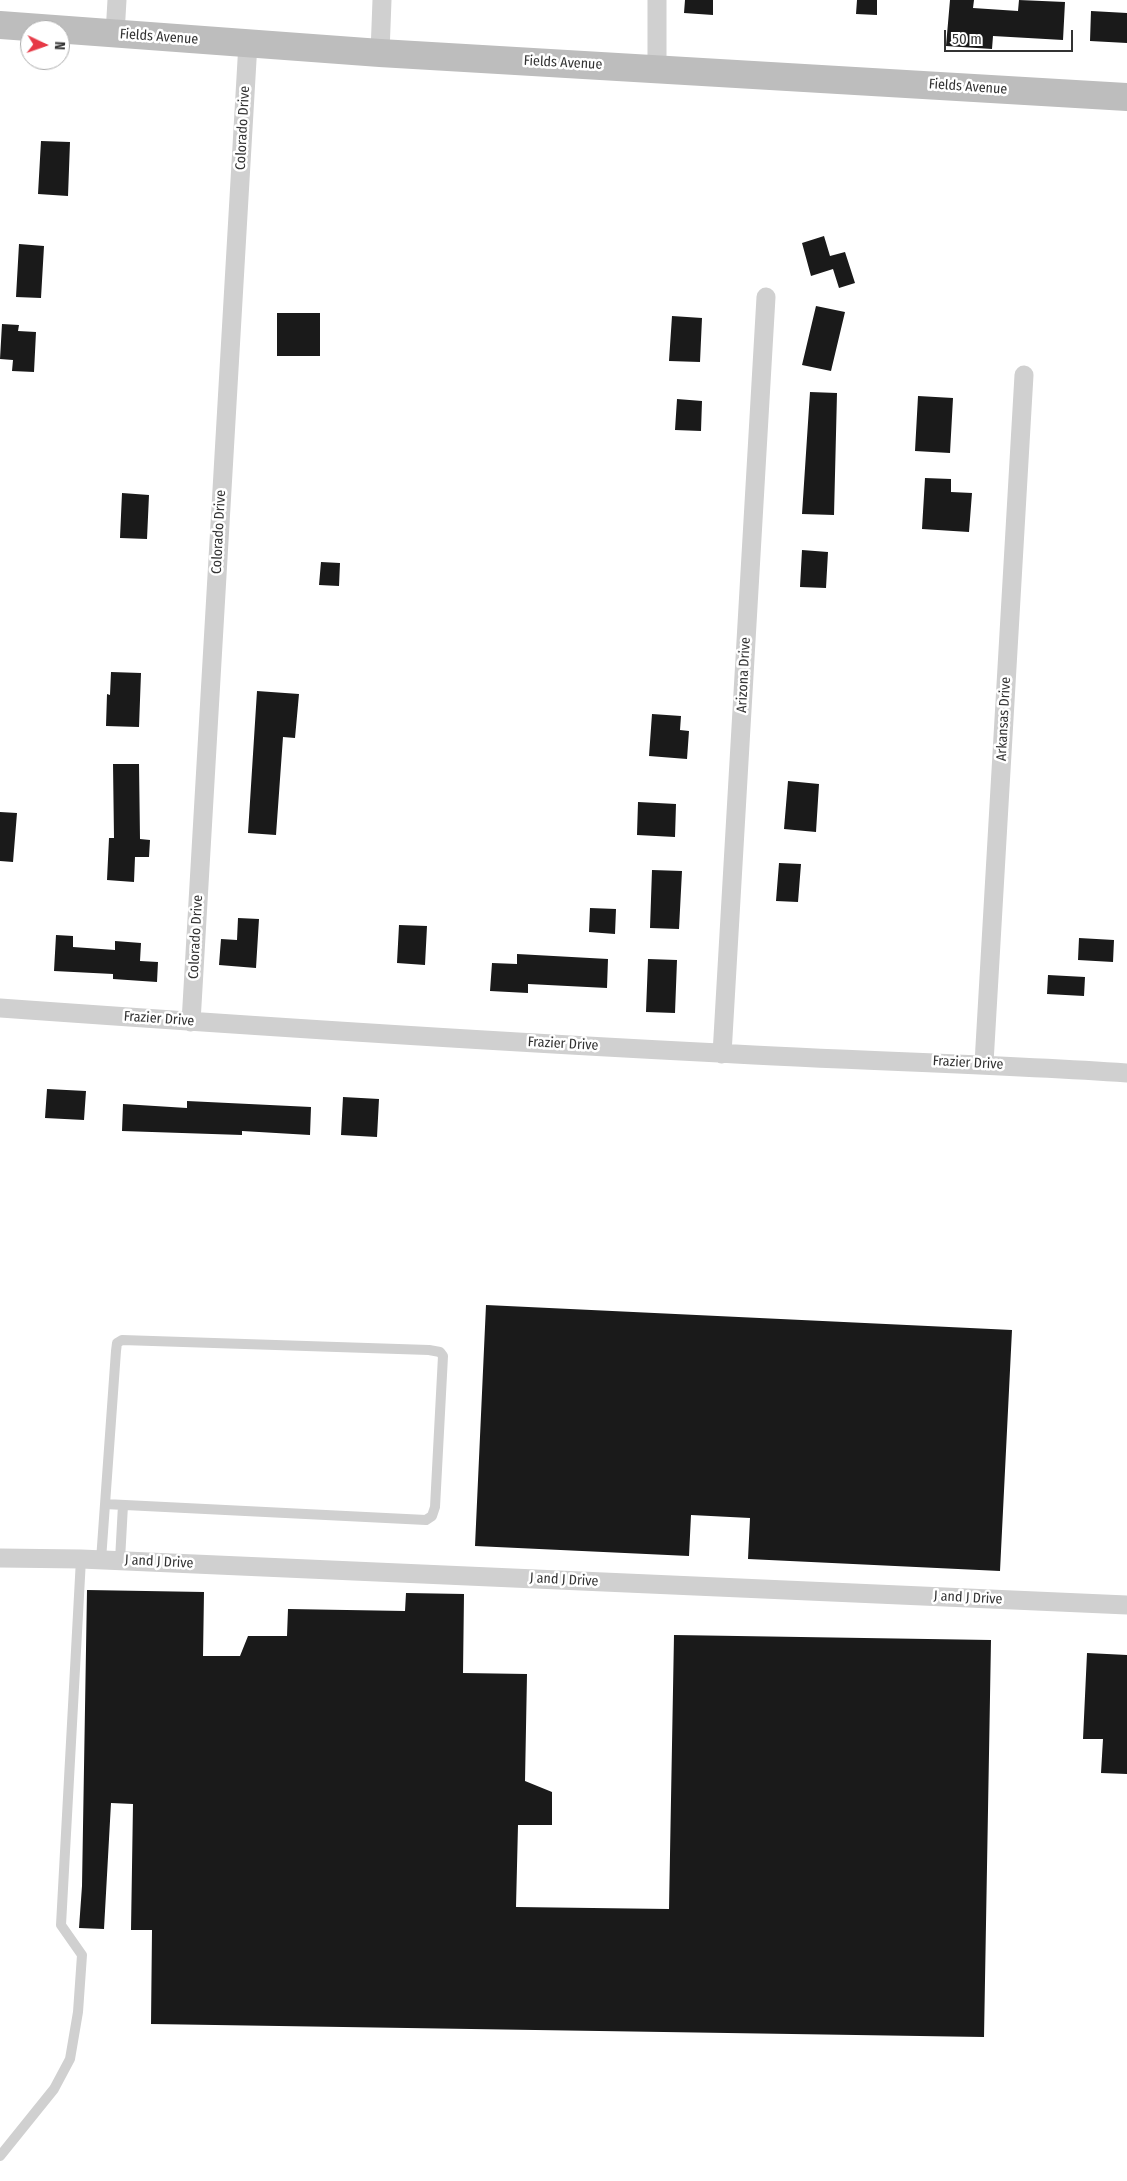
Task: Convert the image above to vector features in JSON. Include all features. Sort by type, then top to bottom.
[{"type":"street","points":[[114,34],[117,0]]},
{"type":"street","points":[[380,53],[382,0]]},
{"type":"street","points":[[657,0],[657,68]]},
{"type":"street","name":"Fields Avenue","points":[[0,25],[380,53],[1127,97]]},
{"type":"street","name":"Colorado Drive","points":[[191,1022],[248,43]]},
{"type":"street","name":"Arizona Drive","points":[[722,1054],[766,297]]},
{"type":"street","name":"Arkansas Drive","points":[[984,1063],[1024,375]]},
{"type":"street","name":"Frazier Drive","points":[[0,1008],[191,1022],[722,1054],[984,1063],[1127,1073]]},
{"type":"street","name":"J and J Drive","points":[[0,1558],[120,1560],[1127,1605]]},
{"type":"lane","points":[[101,1560],[105,1504],[116,1351],[117,1343],[122,1340],[428,1350],[440,1352],[443,1356],[435,1507],[432,1516],[426,1520],[105,1504]]},
{"type":"lane","points":[[120,1560],[123,1505]]},
{"type":"lane","points":[[0,2156],[54,2089],[70,2059],[78,2012],[82,1955],[61,1925],[81,1559]]},
{"type":"building","points":[[685,0],[713,0],[713,15],[684,13]]},
{"type":"building","points":[[857,0],[877,0],[877,15],[856,14]]},
{"type":"building","points":[[950,0],[974,0],[973,8],[1018,11],[1019,0],[1065,2],[1063,40],[993,36],[992,49],[946,46]]},
{"type":"building","points":[[1091,11],[1127,13],[1127,43],[1090,41]]},
{"type":"building","points":[[41,141],[70,142],[68,196],[38,194]]},
{"type":"building","points":[[824,236],[830,256],[845,252],[855,283],[839,288],[833,269],[811,276],[802,243]]},
{"type":"building","points":[[19,244],[44,246],[41,298],[16,297]]},
{"type":"building","points":[[816,306],[845,312],[831,371],[802,365]]},
{"type":"building","points":[[277,313],[320,313],[320,356],[277,356]]},
{"type":"building","points":[[672,316],[702,318],[700,362],[669,361]]},
{"type":"building","points":[[2,324],[19,325],[18,331],[36,332],[34,372],[12,371],[13,360],[0,359]]},
{"type":"building","points":[[810,392],[837,393],[834,515],[802,514]]},
{"type":"building","points":[[918,396],[953,398],[950,453],[915,451]]},
{"type":"building","points":[[677,399],[702,401],[701,431],[675,430]]},
{"type":"building","points":[[925,478],[951,479],[951,492],[972,493],[969,532],[922,529]]},
{"type":"building","points":[[122,493],[149,495],[147,539],[120,538]]},
{"type":"building","points":[[802,550],[828,552],[826,588],[800,587]]},
{"type":"building","points":[[321,562],[340,563],[339,586],[319,585]]},
{"type":"building","points":[[111,672],[141,673],[139,727],[106,726],[107,694],[110,695]]},
{"type":"building","points":[[257,691],[299,694],[295,738],[283,737],[276,835],[248,833]]},
{"type":"building","points":[[652,714],[681,716],[680,730],[689,731],[687,759],[649,756]]},
{"type":"building","points":[[113,764],[139,764],[140,839],[150,840],[149,857],[135,857],[134,882],[107,880],[109,838],[114,838]]},
{"type":"building","points":[[788,781],[819,784],[816,832],[784,829]]},
{"type":"building","points":[[638,802],[676,804],[675,837],[637,835]]},
{"type":"building","points":[[0,812],[17,813],[13,862],[0,861]]},
{"type":"building","points":[[779,863],[801,864],[798,902],[776,901]]},
{"type":"building","points":[[652,870],[682,871],[679,929],[650,928]]},
{"type":"building","points":[[590,908],[616,909],[615,934],[589,932]]},
{"type":"building","points":[[238,918],[259,919],[256,968],[219,965],[221,939],[237,940]]},
{"type":"building","points":[[399,925],[427,926],[425,965],[397,963]]},
{"type":"building","points":[[56,935],[73,936],[73,947],[115,950],[115,941],[141,943],[140,961],[158,962],[157,982],[113,979],[113,974],[54,971]]},
{"type":"building","points":[[1079,938],[1114,940],[1113,962],[1078,960]]},
{"type":"building","points":[[517,954],[608,959],[607,988],[528,984],[528,993],[490,991],[492,963],[517,964]]},
{"type":"building","points":[[648,959],[677,960],[675,1013],[646,1012]]},
{"type":"building","points":[[1048,975],[1085,977],[1084,996],[1047,994]]},
{"type":"building","points":[[47,1089],[86,1091],[84,1120],[45,1118]]},
{"type":"building","points":[[343,1097],[379,1099],[377,1137],[341,1135]]},
{"type":"building","points":[[187,1101],[311,1107],[310,1135],[242,1131],[242,1135],[122,1131],[123,1104],[187,1108]]},
{"type":"building","points":[[486,1305],[1012,1330],[1000,1571],[748,1559],[750,1518],[691,1515],[689,1556],[475,1546]]},
{"type":"building","points":[[87,1590],[204,1592],[203,1656],[240,1656],[248,1636],[287,1636],[288,1609],[405,1611],[406,1593],[464,1594],[463,1673],[527,1674],[525,1781],[552,1792],[552,1825],[518,1825],[516,1907],[669,1909],[674,1635],[991,1640],[984,2037],[151,2024],[152,1930],[131,1930],[133,1804],[111,1803],[104,1929],[79,1928],[82,1886]]},
{"type":"building","points":[[1087,1653],[1127,1655],[1127,1774],[1101,1773],[1103,1739],[1083,1739]]}]
